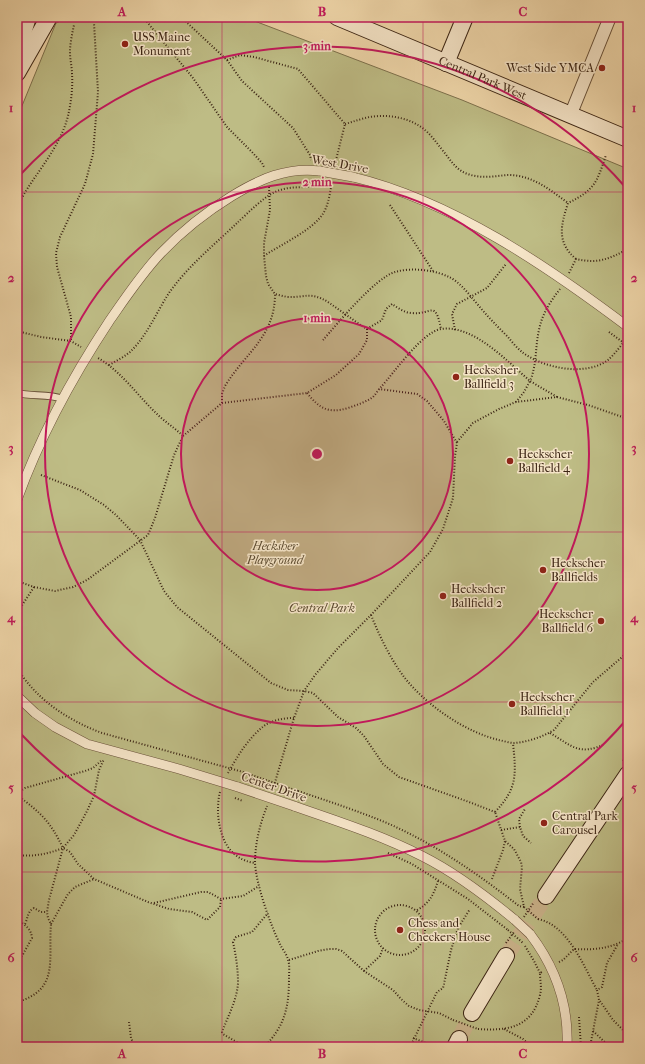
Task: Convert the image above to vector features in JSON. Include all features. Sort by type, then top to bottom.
[{"type":"main road","points":[[17,54],[28,17]]},
{"type":"main road","points":[[17,73],[50,17]]},
{"type":"main road","name":"Central Park West","points":[[337,17],[570,116],[628,139]]},
{"type":"main road","points":[[446,63],[465,17]]},
{"type":"main road","points":[[546,896],[628,774]]},
{"type":"main road","points":[[472,1013],[506,956]]},
{"type":"street","points":[[570,116],[610,17]]},
{"type":"street","name":"West Drive","points":[[63,399],[89,353],[125,299],[148,267],[161,253],[190,225],[220,204],[261,180],[276,174],[287,172],[317,171],[352,177],[406,193],[457,216],[512,248],[564,281],[628,327]]},
{"type":"street","points":[[17,500],[45,435],[63,399]]},
{"type":"street","name":"Center Drive","points":[[17,696],[29,708],[50,724],[87,744],[238,787],[378,835],[423,856],[460,878],[515,920],[530,934],[545,956],[558,982],[565,1010],[567,1047]]},
{"type":"lane","points":[[17,393],[48,395],[63,399]]},
{"type":"path","points":[[143,17],[193,78],[227,127],[252,152],[264,167]]},
{"type":"path","points":[[181,17],[226,60],[242,81],[293,128],[310,155],[317,171]]},
{"type":"path","points":[[72,341],[71,316],[57,268],[56,253],[60,237],[84,184],[93,154],[98,92],[94,23]]},
{"type":"path","points":[[17,207],[22,197],[49,158],[59,140],[68,116],[72,91],[70,51],[74,25]]},
{"type":"path","points":[[226,60],[240,56],[254,57],[298,70],[345,124]]},
{"type":"path","points":[[345,124],[377,116],[397,117],[408,120],[425,130],[454,165],[467,174],[474,176],[520,176],[532,179],[568,203]]},
{"type":"path","points":[[336,160],[345,124]]},
{"type":"path","points":[[606,155],[598,180],[580,197],[568,203],[562,221],[561,233],[565,246],[576,259],[588,262],[598,261],[614,256],[628,249]]},
{"type":"path","points":[[222,403],[222,394],[225,386],[260,342],[274,314],[275,294],[268,284],[264,256],[264,243],[270,210],[268,184]]},
{"type":"path","points":[[109,365],[125,356],[136,344],[149,327],[156,313],[170,292],[184,275],[226,233],[270,195],[280,190],[317,186]]},
{"type":"path","points":[[264,256],[316,223],[324,212],[328,201]]},
{"type":"path","points":[[390,205],[433,272]]},
{"type":"path","points":[[516,402],[530,382],[534,372],[542,317],[576,259]]},
{"type":"path","points":[[455,330],[452,314],[457,304],[487,288],[506,264]]},
{"type":"path","points":[[323,340],[367,292],[394,272],[422,270],[451,278],[471,296],[522,352],[535,360],[564,369],[582,369],[595,366],[608,360],[628,337]]},
{"type":"path","points":[[275,294],[287,297],[312,295],[319,296],[367,329]]},
{"type":"path","points":[[367,329],[382,320],[386,309],[392,304],[406,312],[414,314],[431,310],[435,311],[438,315],[441,329]]},
{"type":"path","points":[[17,581],[34,587],[55,591],[73,587],[93,576],[148,535],[155,518],[174,455],[183,436],[222,403],[307,393],[336,375],[359,354],[367,340],[367,329]]},
{"type":"path","points":[[307,393],[315,404],[323,409],[344,409],[360,404],[374,396],[416,345],[433,332],[441,329],[455,330],[463,331],[475,336],[530,382],[557,397],[593,406],[628,419]]},
{"type":"path","points":[[17,331],[72,341],[109,365],[132,386],[158,415],[183,436]]},
{"type":"path","points":[[609,332],[628,346]]},
{"type":"path","points":[[379,389],[417,394],[427,401],[444,421],[457,443]]},
{"type":"path","points":[[276,780],[294,718],[304,691],[315,675],[338,648],[424,560],[434,546],[443,529],[453,498],[457,443],[473,423],[499,409],[516,402],[557,397]]},
{"type":"path","points":[[41,475],[80,490],[99,501],[116,515],[140,540],[164,591],[177,607],[272,683],[288,690],[313,693],[338,717],[356,728],[364,736],[383,764],[399,777],[495,812]]},
{"type":"path","points":[[17,613],[34,587]]},
{"type":"path","points":[[371,615],[382,641],[399,669],[410,683],[428,701],[456,722],[482,734],[513,743],[529,741],[554,730],[594,682],[628,652]]},
{"type":"path","points":[[17,668],[38,695],[62,713],[81,724],[102,732],[243,772],[298,791]]},
{"type":"path","points":[[550,733],[574,748],[580,750],[589,750],[605,744]]},
{"type":"path","points":[[495,812],[505,802],[514,780],[515,768],[513,743]]},
{"type":"path","points":[[103,759],[110,761]]},
{"type":"path","points":[[103,759],[94,768],[25,788],[17,794],[39,811],[53,829],[63,848],[70,852],[78,864],[94,879],[153,904],[169,909],[192,912],[207,920],[220,907],[222,899]]},
{"type":"path","points":[[51,924],[47,912],[63,848],[74,835],[94,796],[103,759]]},
{"type":"path","points":[[220,793],[225,795]]},
{"type":"path","points":[[230,796],[235,798]]},
{"type":"path","points":[[525,809],[519,819],[520,827],[522,836],[531,843]]},
{"type":"path","points":[[264,1047],[281,1026],[284,1018],[288,997],[289,961],[279,943],[268,913],[259,886],[255,863],[258,836],[265,812]]},
{"type":"path","points":[[495,812],[505,841],[514,849],[521,862],[522,873],[520,889],[524,907],[538,919],[544,920],[558,930],[571,942],[597,990],[599,1000],[590,1047]]},
{"type":"path","points":[[501,830],[520,827]]},
{"type":"path","points":[[492,879],[505,841]]},
{"type":"path","points":[[17,855],[52,853],[63,848]]},
{"type":"path","points":[[384,850],[412,864],[468,899],[508,930],[523,943],[540,973]]},
{"type":"path","points":[[17,1002],[35,995],[47,981],[51,924],[68,894],[75,887],[94,879]]},
{"type":"path","points":[[417,910],[425,906],[434,894],[438,881]]},
{"type":"path","points":[[153,904],[201,892],[208,892],[222,899],[243,896],[259,886]]},
{"type":"path","points":[[403,904],[417,910],[425,924],[426,932],[424,940],[419,947],[413,952],[401,955],[390,953],[383,948],[378,942],[375,927],[382,913],[395,905],[403,904]]},
{"type":"path","points":[[25,924],[28,914],[33,908],[41,912],[47,912]]},
{"type":"path","points":[[410,1047],[413,1038],[427,1012],[438,992],[442,988],[456,934],[470,909]]},
{"type":"path","points":[[245,1047],[222,1032],[235,998],[238,984],[237,962],[233,942],[236,937],[252,932],[268,913]]},
{"type":"path","points":[[17,920],[25,924],[30,930],[32,938],[22,956],[17,959]]},
{"type":"path","points":[[597,990],[602,987],[607,963],[618,944]]},
{"type":"path","points":[[364,971],[380,956],[383,948]]},
{"type":"path","points":[[289,961],[318,951],[329,949],[342,951],[364,971],[393,990],[409,1006],[427,1012],[439,1013],[478,1029]]},
{"type":"path","points":[[599,1000],[614,1020],[628,1035]]},
{"type":"path","points":[[579,1017],[581,1047]]},
{"type":"path","points":[[130,1022],[131,1038],[135,1047]]},
{"type":"path","points":[[502,1029],[523,1039],[532,1047]]},
{"type":"path","points":[[593,1030],[610,1047]]},
{"type":"path","points":[[413,1038],[436,1047]]},
{"type":"green space","name":"Central Park","points":[[100,17],[244,17],[462,100],[628,169],[628,1047],[17,1047],[17,118],[56,23],[65,19],[80,20]]},
{"type":"tunnel","points":[[506,956],[546,896]]},
{"type":"tunnel","points":[[459,1039],[472,1013]]},
{"type":"place","name":"USS Maine Monument","points":[[125,44]]},
{"type":"place","name":"West Side YMCA","points":[[602,68]]},
{"type":"place","name":"Heckscher Ballfield 3","points":[[456,377]]},
{"type":"place","name":"Heckscher Ballfield 4","points":[[510,461]]},
{"type":"place","name":"Heckscher Ballfields","points":[[543,570]]},
{"type":"place","name":"Heckscher Ballfield 2","points":[[443,596]]},
{"type":"place","name":"Heckscher Ballfield 6","points":[[601,621]]},
{"type":"place","name":"Heckscher Ballfield 1","points":[[512,704]]},
{"type":"place","name":"Central Park Carousel","points":[[544,823]]},
{"type":"place","name":"Chess and Checkers House","points":[[400,930]]},
{"type":"park label","name":"Hecksher Playground","points":[[275,553]]}]
